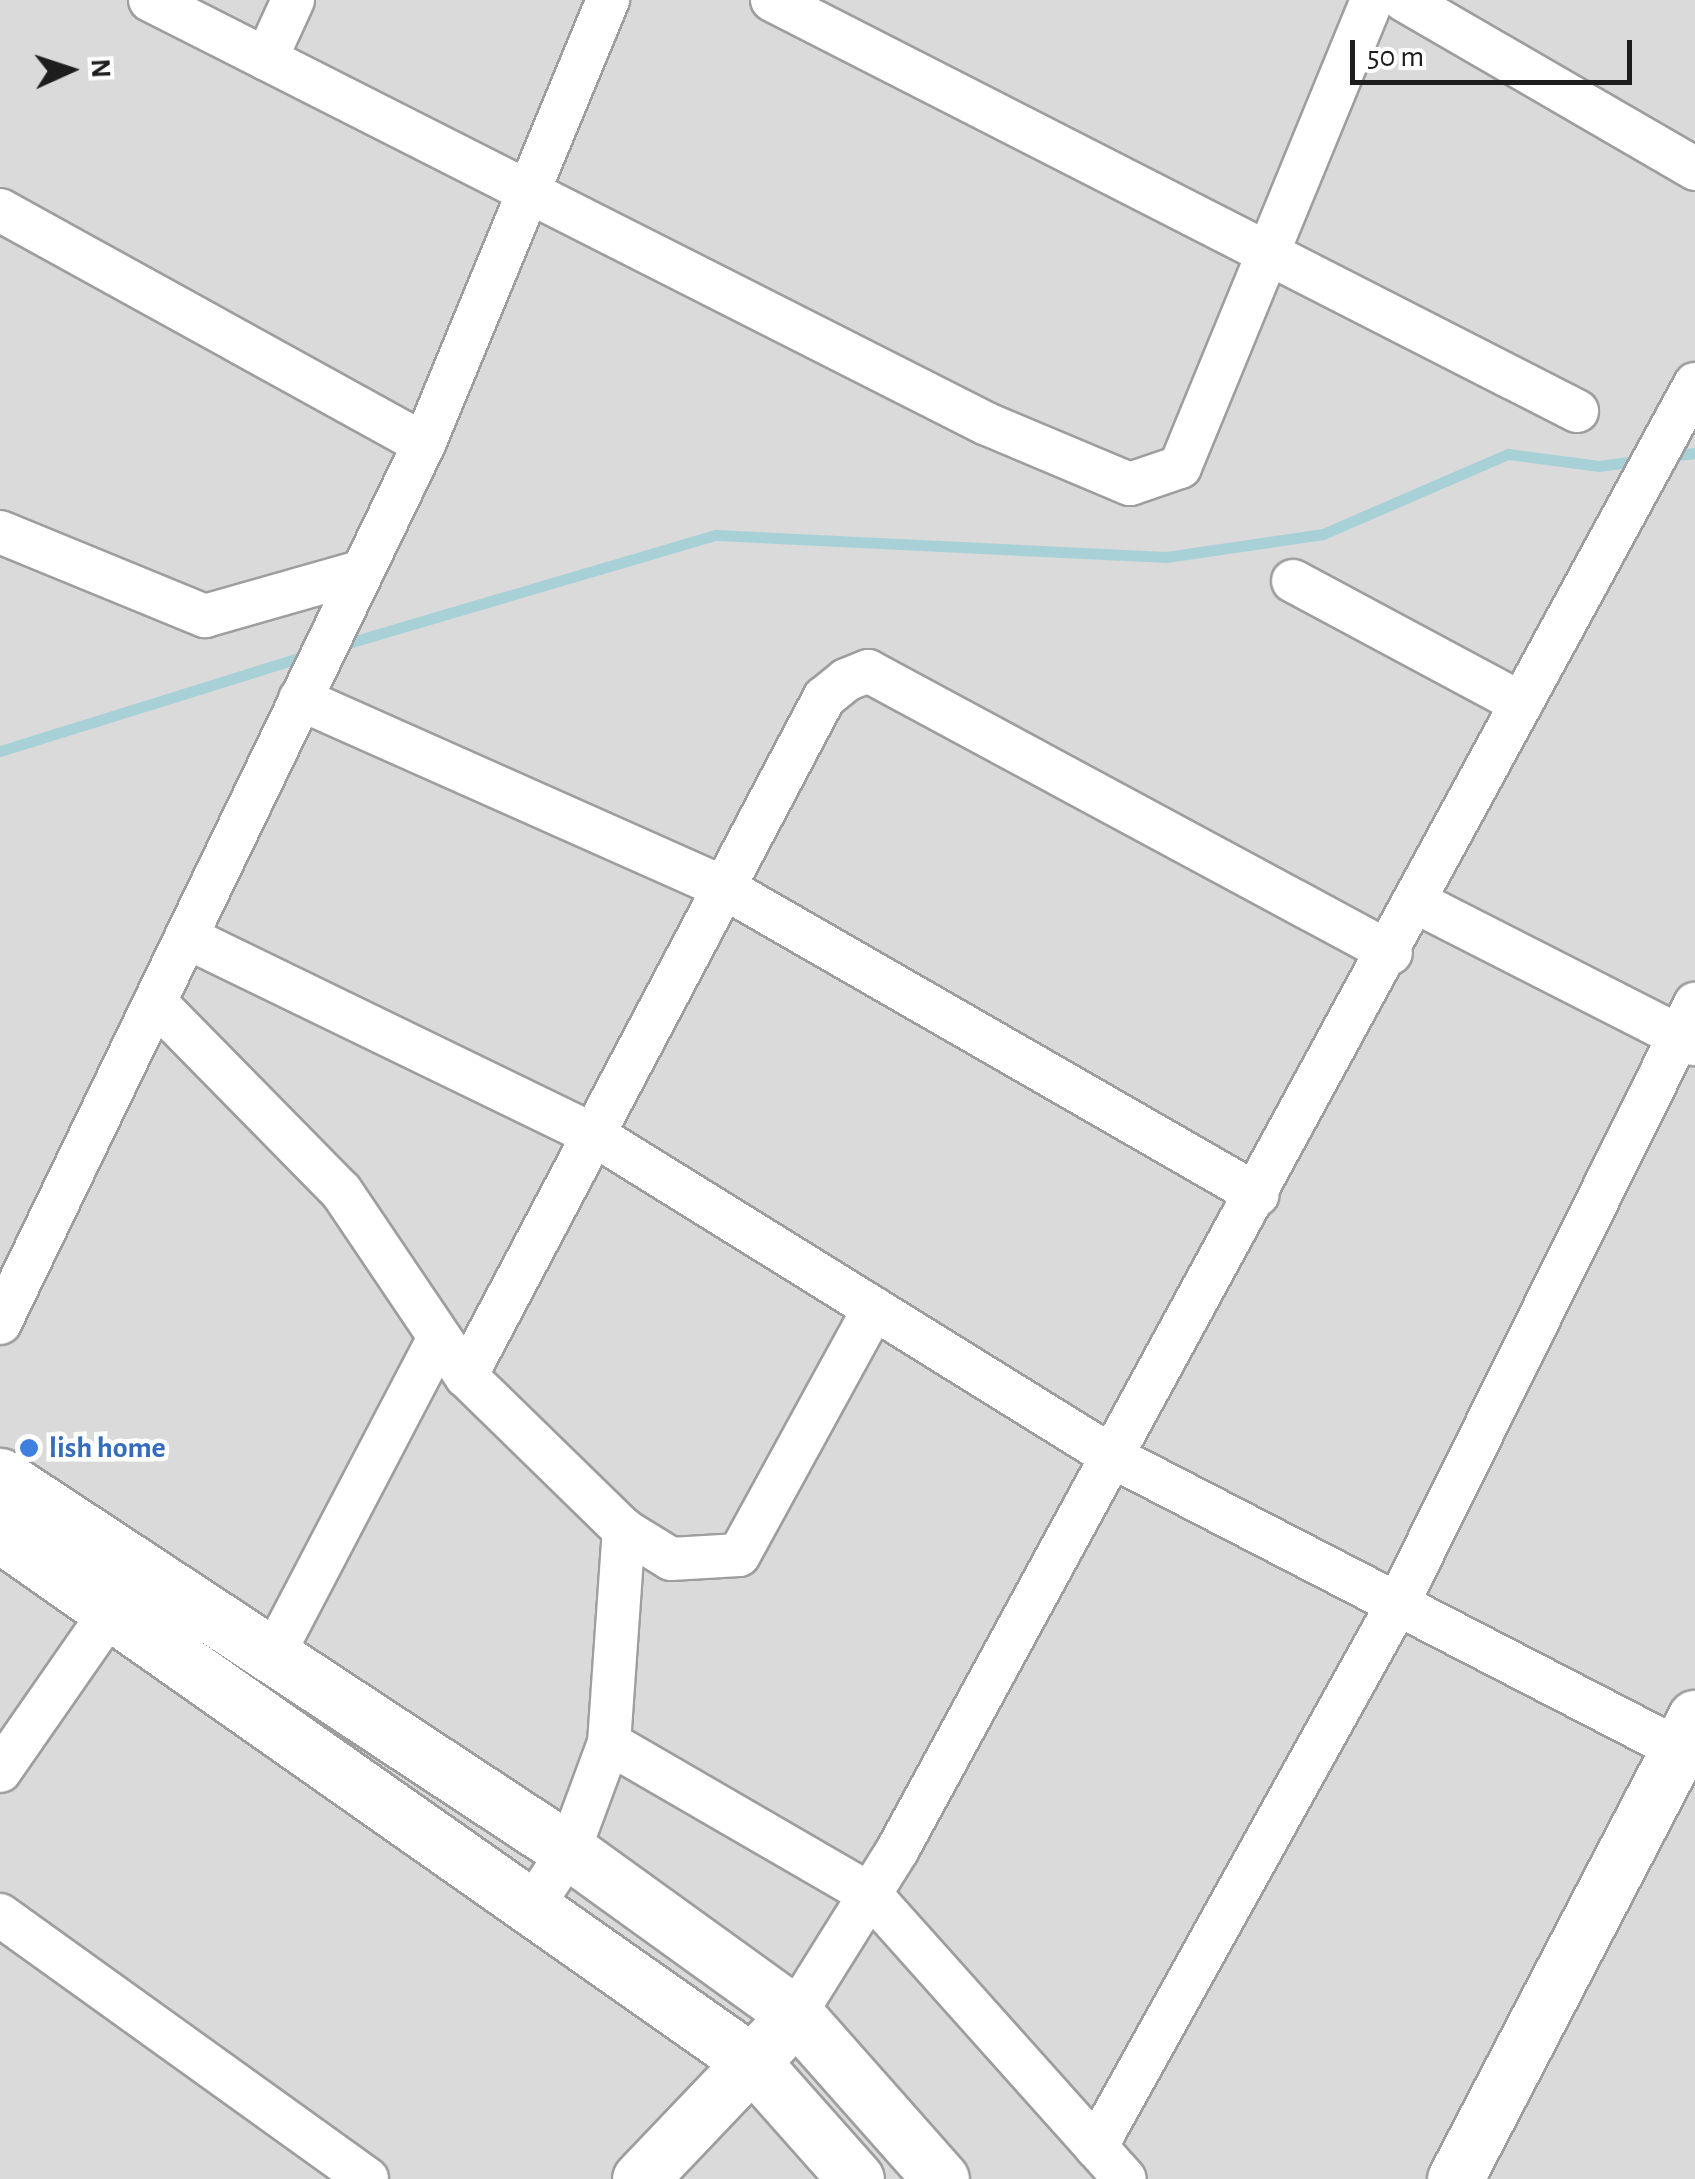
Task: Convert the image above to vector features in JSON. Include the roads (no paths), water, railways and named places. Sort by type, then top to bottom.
[{"type":"street","points":[[150,0],[987,424],[1130,484],[1180,467],[1372,0]]},
{"type":"street","points":[[266,60],[293,0]]},
{"type":"street","points":[[0,1323],[424,444],[525,191],[608,0]]},
{"type":"street","points":[[772,0],[1266,257],[1577,412]]},
{"type":"street","points":[[1404,0],[1695,168]]},
{"type":"street","points":[[0,210],[424,444]]},
{"type":"street","points":[[640,2179],[795,2014],[870,1894],[1391,953],[1520,703],[1695,384]]},
{"type":"street","points":[[0,532],[205,616],[359,572]]},
{"type":"street","points":[[1292,581],[1520,703]]},
{"type":"street","points":[[466,1376],[728,890],[824,698],[868,671],[1391,953]]},
{"type":"street","points":[[305,688],[728,890],[1258,1195]]},
{"type":"street","points":[[1096,2147],[1398,1603],[1689,1028],[1418,903]]},
{"type":"street","points":[[186,937],[596,1136],[1113,1458],[1398,1603],[1686,1734],[1455,2179]]},
{"type":"street","points":[[154,1002],[341,1191],[437,1342],[466,1376],[624,1530],[672,1560],[739,1555],[874,1308]]},
{"type":"street","points":[[271,1660],[437,1342]]},
{"type":"street","points":[[0,1476],[122,1594],[534,1906],[753,2063],[856,2179]]},
{"type":"street","points":[[534,1906],[569,1851],[609,1743],[624,1530]]},
{"type":"street","points":[[0,1534],[271,1660],[569,1851],[795,2014],[941,2179]]},
{"type":"street","points":[[0,1771],[122,1594]]},
{"type":"street","points":[[609,1743],[870,1894],[1125,2179]]},
{"type":"street","points":[[0,1915],[367,2179]]},
{"type":"waterway","points":[[1667,456],[1695,453]]},
{"type":"waterway","points":[[338,646],[716,535],[1166,557],[1323,534],[1508,454],[1599,466],[1644,460]]},
{"type":"waterway","points":[[0,751],[311,654]]},
{"type":"place","name":"lish home","points":[[29,1448]]}]
